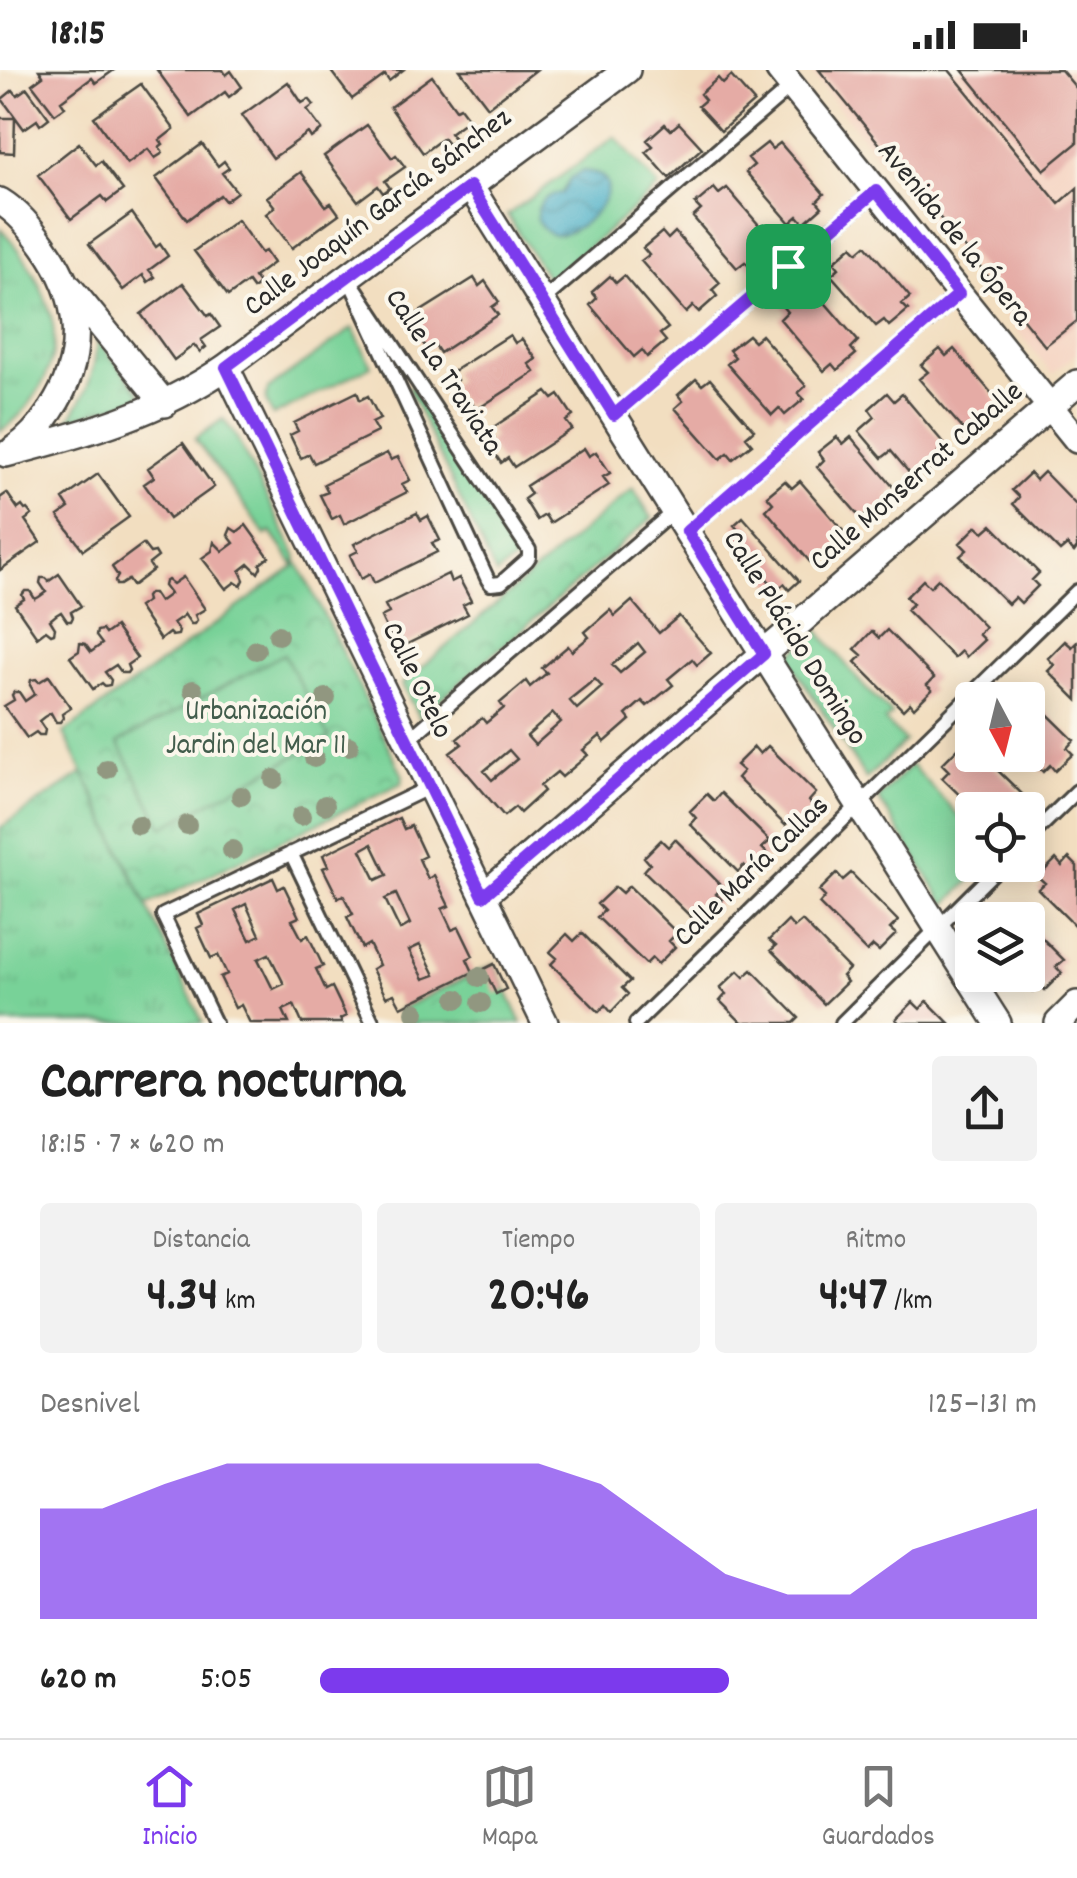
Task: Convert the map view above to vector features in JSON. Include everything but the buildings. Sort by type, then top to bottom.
[{"type":"street","name":"Calle Joaquín García Sánchez","points":[[3,455],[67,438],[190,392],[627,70]]},
{"type":"street","name":"Avenida de la Ópera","points":[[785,78],[1077,440]]},
{"type":"street","name":"Calle Plácido Domingo","points":[[470,186],[998,1023]]},
{"type":"street","points":[[0,201],[22,216],[68,286],[166,404]]},
{"type":"street","points":[[3,455],[40,425],[68,380],[77,342],[68,286]]},
{"type":"street","name":"Calle Otelo","points":[[226,367],[545,1023]]},
{"type":"street","name":"Calle Monserrat Caballe","points":[[483,896],[1077,383]]},
{"type":"street","points":[[1058,1023],[1077,1004]]},
{"type":"lane","points":[[542,301],[785,78]]},
{"type":"lane","points":[[614,415],[876,191]]},
{"type":"lane","name":"Calle La Traviata","points":[[348,277],[528,550],[530,557],[500,583],[488,580],[348,277]]},
{"type":"lane","points":[[408,740],[959,294]]},
{"type":"lane","name":"Calle María Callas","points":[[636,1023],[1077,591]]},
{"type":"lane","points":[[214,1023],[163,915],[430,787]]},
{"type":"lane","points":[[1045,823],[1077,791]]},
{"type":"lane","points":[[291,854],[374,1023]]},
{"type":"lane","points":[[842,1023],[985,882]]},
{"type":"shaded area","points":[[809,70],[1077,70],[1077,353],[1052,374]]},
{"type":"green space","points":[[615,137],[659,187],[549,281],[507,215]]},
{"type":"green space","points":[[0,229],[19,250],[37,280],[50,311],[54,340],[50,366],[38,392],[0,431]]},
{"type":"green space","points":[[353,328],[371,366],[273,416],[266,401],[268,389]]},
{"type":"green space","points":[[97,340],[141,393],[138,399],[68,420],[89,383]]},
{"type":"green space","points":[[411,386],[521,555],[496,575],[408,388]]},
{"type":"green space","name":"Urbanización Jardin del Mar 11","points":[[223,419],[235,435],[403,776],[402,783],[147,905],[64,733],[295,566],[271,532],[266,535],[195,439]]},
{"type":"green space","points":[[223,419],[235,435],[297,557],[295,566],[271,532],[266,535],[195,439]]},
{"type":"green space","points":[[633,488],[652,518],[419,718],[402,684]]},
{"type":"green space","points":[[819,631],[865,688],[892,714],[885,721],[905,741],[866,779],[788,657]]},
{"type":"green space","points":[[284,654],[329,738],[163,827],[118,743]]},
{"type":"green space","points":[[911,765],[955,812],[955,882],[969,882],[946,905],[878,798]]},
{"type":"green space","points":[[83,773],[203,1023],[0,1023],[0,828]]},
{"type":"green space","points":[[494,964],[522,1023],[405,1023],[398,1010]]},
{"type":"water","points":[[583,171],[600,175],[607,183],[601,205],[591,217],[566,233],[549,233],[537,220],[540,204],[562,193],[571,178]]},
{"type":"route","points":[[470,186],[614,415],[788,266],[876,191],[959,294],[687,531],[764,654],[483,896],[226,367],[470,186]]}]
